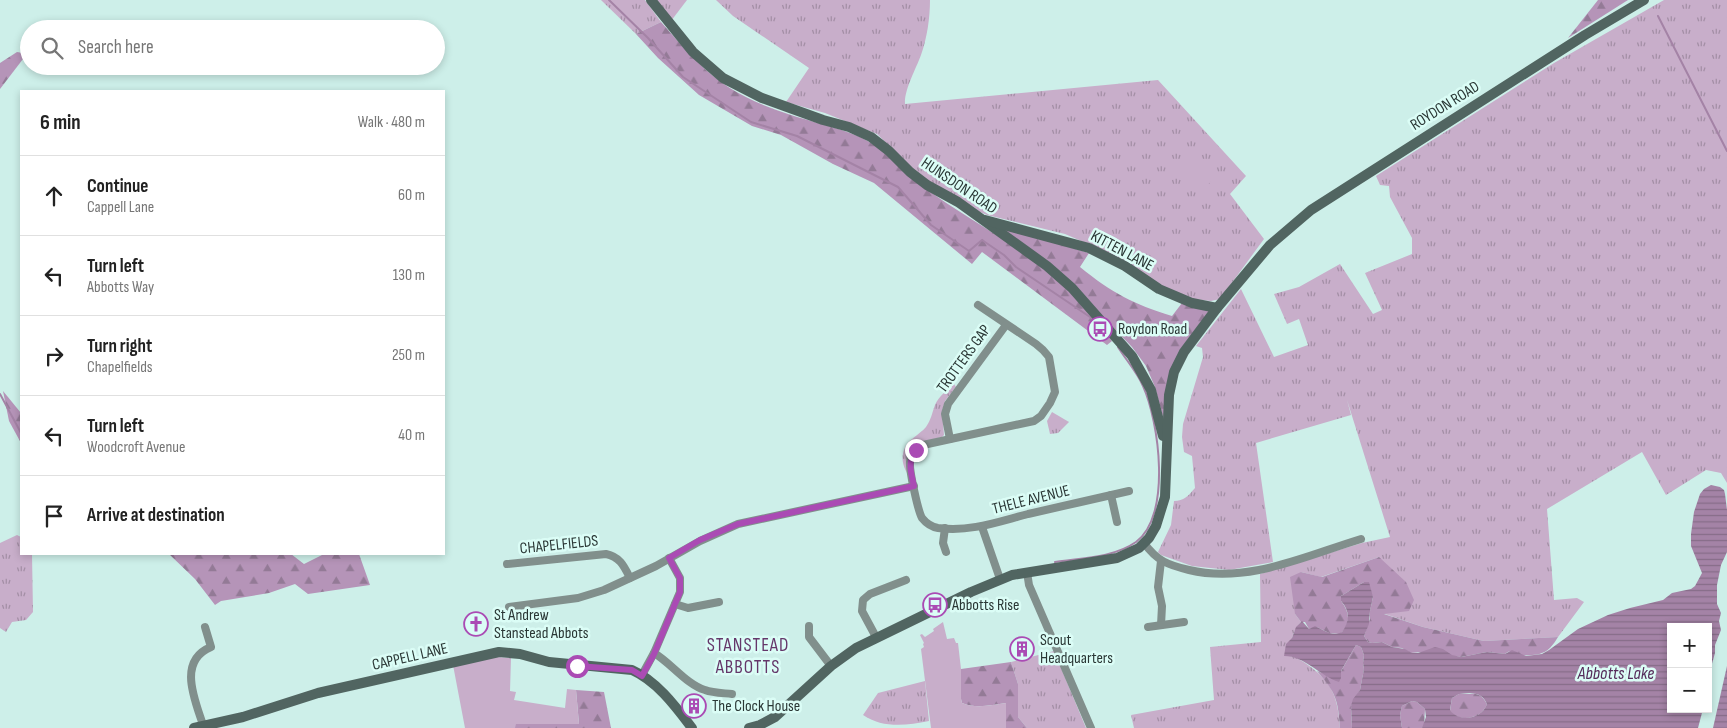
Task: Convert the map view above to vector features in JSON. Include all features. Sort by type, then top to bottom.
[{"type":"main road","name":"HUNSDON ROAD","points":[[651,0],[693,52],[723,78],[762,98],[823,120],[849,127],[871,137],[927,185],[958,202],[1047,266],[1072,288],[1132,356],[1151,390],[1166,444]]},
{"type":"main road","name":"ROYDON ROAD","points":[[749,728],[760,725],[775,717],[831,666],[856,648],[1000,579],[1027,572],[1117,558],[1134,551],[1144,544],[1156,526],[1163,508],[1166,487],[1166,444],[1170,386],[1174,372],[1184,352],[1217,308],[1270,245],[1311,210],[1577,40],[1644,0]]},
{"type":"main road","name":"KITTEN LANE","points":[[982,219],[1090,248],[1124,266],[1159,289],[1192,302],[1217,308]]},
{"type":"main road","name":"CAPPELL LANE","points":[[199,727],[251,715],[318,693],[499,652],[520,654],[549,662],[632,670],[642,676],[677,708],[692,728]]},
{"type":"street","points":[[978,305],[1047,353],[1054,385],[1054,395],[1050,403],[1041,416],[1030,422],[950,440],[923,444],[913,453],[910,465],[919,511],[923,520],[933,527],[966,529],[982,527]]},
{"type":"street","name":"TROTTERS GAP","points":[[950,440],[945,414],[948,404],[1006,325]]},
{"type":"street","points":[[509,607],[578,598],[604,590],[669,558],[700,540],[738,524],[914,486]]},
{"type":"street","name":"THELE AVENUE","points":[[1000,579],[982,527],[1014,517],[1129,491]]},
{"type":"street","points":[[1111,495],[1117,522]]},
{"type":"street","points":[[945,528],[943,543],[946,552]]},
{"type":"street","points":[[1144,544],[1161,561],[1194,572],[1238,574],[1274,568],[1361,540]]},
{"type":"street","name":"CHAPELFIELDS","points":[[507,564],[606,554],[618,559],[630,578]]},
{"type":"street","points":[[642,676],[654,654],[680,592],[678,574],[669,558]]},
{"type":"street","points":[[1161,561],[1158,587],[1162,606],[1161,625]]},
{"type":"street","points":[[1027,572],[1029,585],[1091,728]]},
{"type":"street","points":[[876,637],[862,611],[863,600],[870,594],[906,580]]},
{"type":"street","points":[[675,604],[688,608],[718,602]]},
{"type":"street","points":[[1148,627],[1184,622]]},
{"type":"street","points":[[809,626],[809,637],[831,666]]},
{"type":"street","name":"CAPPELL LANE","points":[[199,727],[190,677],[198,656],[204,650],[211,647],[206,627]]},
{"type":"street","points":[[654,654],[665,660],[700,688],[732,694]]},
{"type":"green space","points":[[601,0],[645,0],[661,22],[636,34]]},
{"type":"green space","points":[[656,0],[687,0],[671,21]]},
{"type":"green space","points":[[716,0],[930,0],[925,42],[908,86],[905,104],[1158,80],[1246,176],[1230,194],[1264,239],[1220,299],[1211,301],[1194,299],[1173,293],[1095,247],[1065,234],[987,215],[975,210],[919,175],[877,134],[825,113],[786,102],[809,68],[733,16]]},
{"type":"green space","points":[[1598,0],[1628,0],[1568,38]]},
{"type":"green space","points":[[1664,0],[1727,0],[1727,483],[1721,473],[1706,470],[1666,495],[1642,452],[1547,509],[1554,600],[1577,598],[1584,602],[1558,637],[1484,641],[1423,627],[1382,613],[1379,557],[1321,577],[1301,572],[1295,614],[1301,622],[1295,629],[1292,638],[1290,656],[1308,665],[1329,685],[1336,700],[1340,728],[1134,728],[1131,715],[1214,700],[1210,647],[1261,642],[1260,574],[1362,543],[1390,537],[1347,400],[1351,415],[1256,443],[1273,562],[1229,570],[1192,566],[1161,555],[1158,552],[1171,525],[1174,501],[1186,498],[1195,488],[1192,456],[1184,452],[1182,437],[1183,424],[1203,357],[1202,348],[1196,346],[1241,289],[1274,357],[1308,345],[1299,319],[1287,324],[1274,294],[1299,287],[1340,264],[1373,314],[1382,310],[1365,273],[1412,254],[1412,238],[1390,197],[1389,186],[1380,185],[1376,176],[1554,63]]},
{"type":"green space","points":[[661,22],[706,70],[739,93],[775,110],[851,133],[877,147],[922,186],[1054,276],[1082,303],[1112,341],[1107,345],[982,252],[972,264],[874,183],[833,164],[781,135],[752,126],[699,95],[658,58],[636,34]]},
{"type":"green space","points":[[17,52],[20,52],[20,63],[0,89],[0,63]]},
{"type":"green space","points":[[1190,154],[1214,179],[1203,189],[1179,165]]},
{"type":"green space","points":[[996,225],[1089,253],[1080,267],[1113,291],[1146,307],[1172,316],[1182,303],[1212,309],[1186,342],[1164,421],[1155,387],[1146,366],[1132,347],[1105,319]]},
{"type":"green space","points":[[954,384],[956,387],[945,401],[942,411],[944,435],[923,442],[907,473],[903,459],[906,446],[910,440],[926,427],[935,405],[943,393]]},
{"type":"green space","points":[[3,391],[20,412],[20,441],[9,421]]},
{"type":"green space","points":[[1052,412],[1069,422],[1058,433],[1050,434],[1047,421]]},
{"type":"green space","points":[[17,535],[20,536],[20,555],[32,555],[33,612],[26,620],[12,622],[6,632],[0,628],[0,543]]},
{"type":"green space","points":[[170,555],[292,555],[304,564],[322,555],[359,555],[370,585],[308,594],[295,584],[269,593],[221,601],[215,605],[195,579]]},
{"type":"green space","points":[[1379,557],[1406,582],[1414,600],[1409,611],[1384,614],[1423,627],[1484,641],[1558,637],[1545,652],[1537,654],[1520,655],[1511,651],[1505,654],[1487,652],[1461,657],[1422,652],[1411,653],[1382,642],[1368,642],[1364,636],[1370,619],[1373,597],[1364,582],[1341,596],[1341,601],[1348,614],[1348,622],[1340,634],[1329,633],[1317,627],[1309,629],[1305,622],[1301,622],[1295,614],[1290,577],[1301,572],[1322,577]]},
{"type":"green space","points":[[943,622],[947,639],[954,638],[956,643],[958,643],[962,703],[978,706],[1006,703],[1006,728],[931,728],[921,649],[924,647],[924,643],[920,635],[922,634],[925,637]]},
{"type":"green space","points":[[1356,645],[1361,647],[1364,655],[1364,669],[1360,690],[1351,706],[1352,728],[1340,728],[1335,697],[1317,671],[1325,674],[1340,673]]},
{"type":"green space","points":[[1054,651],[1086,728],[1027,728],[1018,717],[1018,684],[1011,662]]},
{"type":"green space","points":[[497,657],[511,658],[510,691],[516,692],[514,700],[565,708],[567,689],[576,690],[579,724],[516,724],[515,728],[465,728],[453,665]]},
{"type":"green space","points":[[1011,662],[1018,684],[1018,717],[1027,728],[1006,728],[1006,703],[973,706],[962,703],[961,699],[961,669]]},
{"type":"green space","points":[[925,681],[929,721],[894,725],[878,722],[863,715],[878,693]]},
{"type":"green space","points":[[576,690],[604,692],[611,728],[515,728],[515,724],[579,724]]},
{"type":"green space","points":[[1459,694],[1481,696],[1487,704],[1475,716],[1470,718],[1459,717],[1450,711],[1452,698]]},
{"type":"green space","points":[[1412,701],[1417,702],[1425,709],[1424,726],[1422,728],[1402,728],[1400,715],[1402,706]]},
{"type":"water","name":"Abbotts Lake","points":[[1711,485],[1720,487],[1724,490],[1727,510],[1727,552],[1721,565],[1717,585],[1717,604],[1721,613],[1719,621],[1721,630],[1715,645],[1712,664],[1712,623],[1667,623],[1667,713],[1702,713],[1698,728],[1422,728],[1426,717],[1425,709],[1417,702],[1412,701],[1402,706],[1400,715],[1402,728],[1352,728],[1351,706],[1353,699],[1360,690],[1364,669],[1364,655],[1361,647],[1356,645],[1341,671],[1339,682],[1299,659],[1284,656],[1286,644],[1302,621],[1309,629],[1315,626],[1335,634],[1342,632],[1348,616],[1341,601],[1341,596],[1364,582],[1369,582],[1373,597],[1369,624],[1364,636],[1368,642],[1382,642],[1412,653],[1418,653],[1435,647],[1461,657],[1487,652],[1505,654],[1512,650],[1526,656],[1542,654],[1578,629],[1608,615],[1663,600],[1672,593],[1691,589],[1695,586],[1702,573],[1691,546],[1691,534],[1694,512],[1700,494]],"holes":[[[1473,693],[1481,696],[1487,704],[1475,716],[1470,718],[1459,717],[1450,710],[1452,698],[1459,694]]]},
{"type":"water","points":[[1727,666],[1727,728],[1713,728]]},
{"type":"waterway","points":[[609,0],[648,38],[683,77],[751,122],[797,136],[898,187],[931,225],[969,251],[982,240],[1004,255],[1016,267],[1093,319]]},
{"type":"waterway","points":[[1658,16],[1727,151]]},
{"type":"waterway","points":[[1055,562],[1107,554],[1127,547],[1136,542],[1147,529],[1155,512],[1159,467],[1154,421],[1141,381],[1118,347]]},
{"type":"waterway","points":[[0,394],[20,431]]},
{"type":"place","name":"Roydon Road","points":[[1100,329]]},
{"type":"place","name":"Abbotts Rise","points":[[935,605]]},
{"type":"place","name":"St Andrew Stanstead Abbots","points":[[476,624]]},
{"type":"place","name":"Scout Headquarters","points":[[1022,649]]},
{"type":"place","name":"The Clock House","points":[[694,706]]},
{"type":"district","name":"STANSTEAD ABBOTTS","points":[[748,656]]},
{"type":"route","points":[[577,666],[632,670],[642,676],[654,654],[680,592],[680,578],[669,558],[700,540],[738,524],[914,486],[910,465],[911,456],[916,450]]}]
